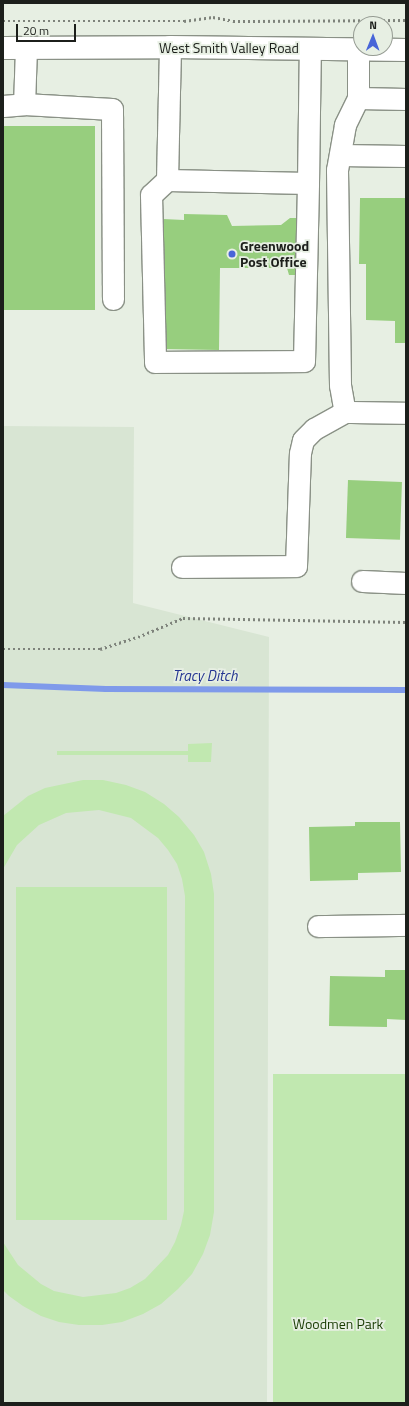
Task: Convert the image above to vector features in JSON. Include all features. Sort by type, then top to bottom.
[{"type":"main road","name":"West Smith Valley Road","points":[[3,48],[170,47],[353,49]]},
{"type":"main road","name":"West Smith Valley Road","points":[[393,50],[406,50]]},
{"type":"street","points":[[168,180],[170,47]]},
{"type":"street","points":[[24,104],[26,48]]},
{"type":"street","points":[[308,183],[168,180],[151,195],[155,362],[304,361],[308,183],[310,48]]},
{"type":"street","points":[[345,412],[340,385],[337,170],[345,125],[358,98],[358,56]]},
{"type":"street","points":[[358,98],[406,99]]},
{"type":"street","points":[[3,106],[24,104],[112,109],[113,299]]},
{"type":"street","points":[[340,155],[406,156]]},
{"type":"street","points":[[182,567],[296,566],[300,453],[303,440],[314,429],[345,412],[406,414]]},
{"type":"street","points":[[362,581],[406,583]]},
{"type":"street","points":[[318,926],[406,925]]},
{"type":"path","points":[[3,21],[184,21],[213,17],[233,21],[406,20]]},
{"type":"path","points":[[3,649],[100,649],[138,637],[183,618],[406,622]]},
{"type":"shaded area","points":[[3,426],[134,427],[133,603],[269,637],[267,1403],[3,1403]]},
{"type":"green space","points":[[212,743],[211,762],[188,762],[188,755],[57,755],[57,751],[188,751],[188,744]]},
{"type":"green space","points":[[83,780],[103,780],[126,785],[145,792],[164,804],[179,817],[194,835],[204,852],[211,874],[214,894],[214,1212],[210,1235],[203,1254],[192,1274],[161,1304],[143,1314],[122,1322],[102,1325],[79,1325],[59,1322],[41,1316],[9,1296],[3,1290],[3,1242],[18,1265],[41,1284],[54,1291],[83,1297],[116,1293],[130,1288],[145,1279],[168,1255],[175,1242],[184,1211],[185,896],[182,879],[177,864],[158,838],[131,818],[99,810],[66,813],[39,825],[17,845],[3,869],[3,816],[28,796],[45,788]]},
{"type":"green space","points":[[16,887],[167,887],[167,1220],[16,1220]]},
{"type":"green space","name":"Woodmen Park","points":[[273,1074],[406,1074],[406,1403],[273,1403]]},
{"type":"building","points":[[3,126],[95,126],[95,310],[3,310]]},
{"type":"building","points":[[360,198],[406,198],[406,343],[395,343],[395,321],[366,320],[366,264],[359,264]]},
{"type":"building","points":[[184,214],[227,215],[232,226],[281,225],[290,218],[303,218],[303,275],[289,275],[287,268],[220,268],[219,350],[162,349],[163,219],[184,220]]},
{"type":"building","points":[[348,480],[402,482],[400,540],[346,538]]},
{"type":"building","points":[[355,822],[400,822],[401,872],[358,873],[358,880],[310,881],[309,827],[355,826]]},
{"type":"building","points":[[385,970],[406,970],[406,1020],[387,1019],[387,1027],[329,1026],[330,976],[385,977]]},
{"type":"waterway","name":"Tracy Ditch","points":[[3,685],[106,689],[406,690]]},
{"type":"place","name":"Greenwood Post Office","points":[[232,254]]}]
